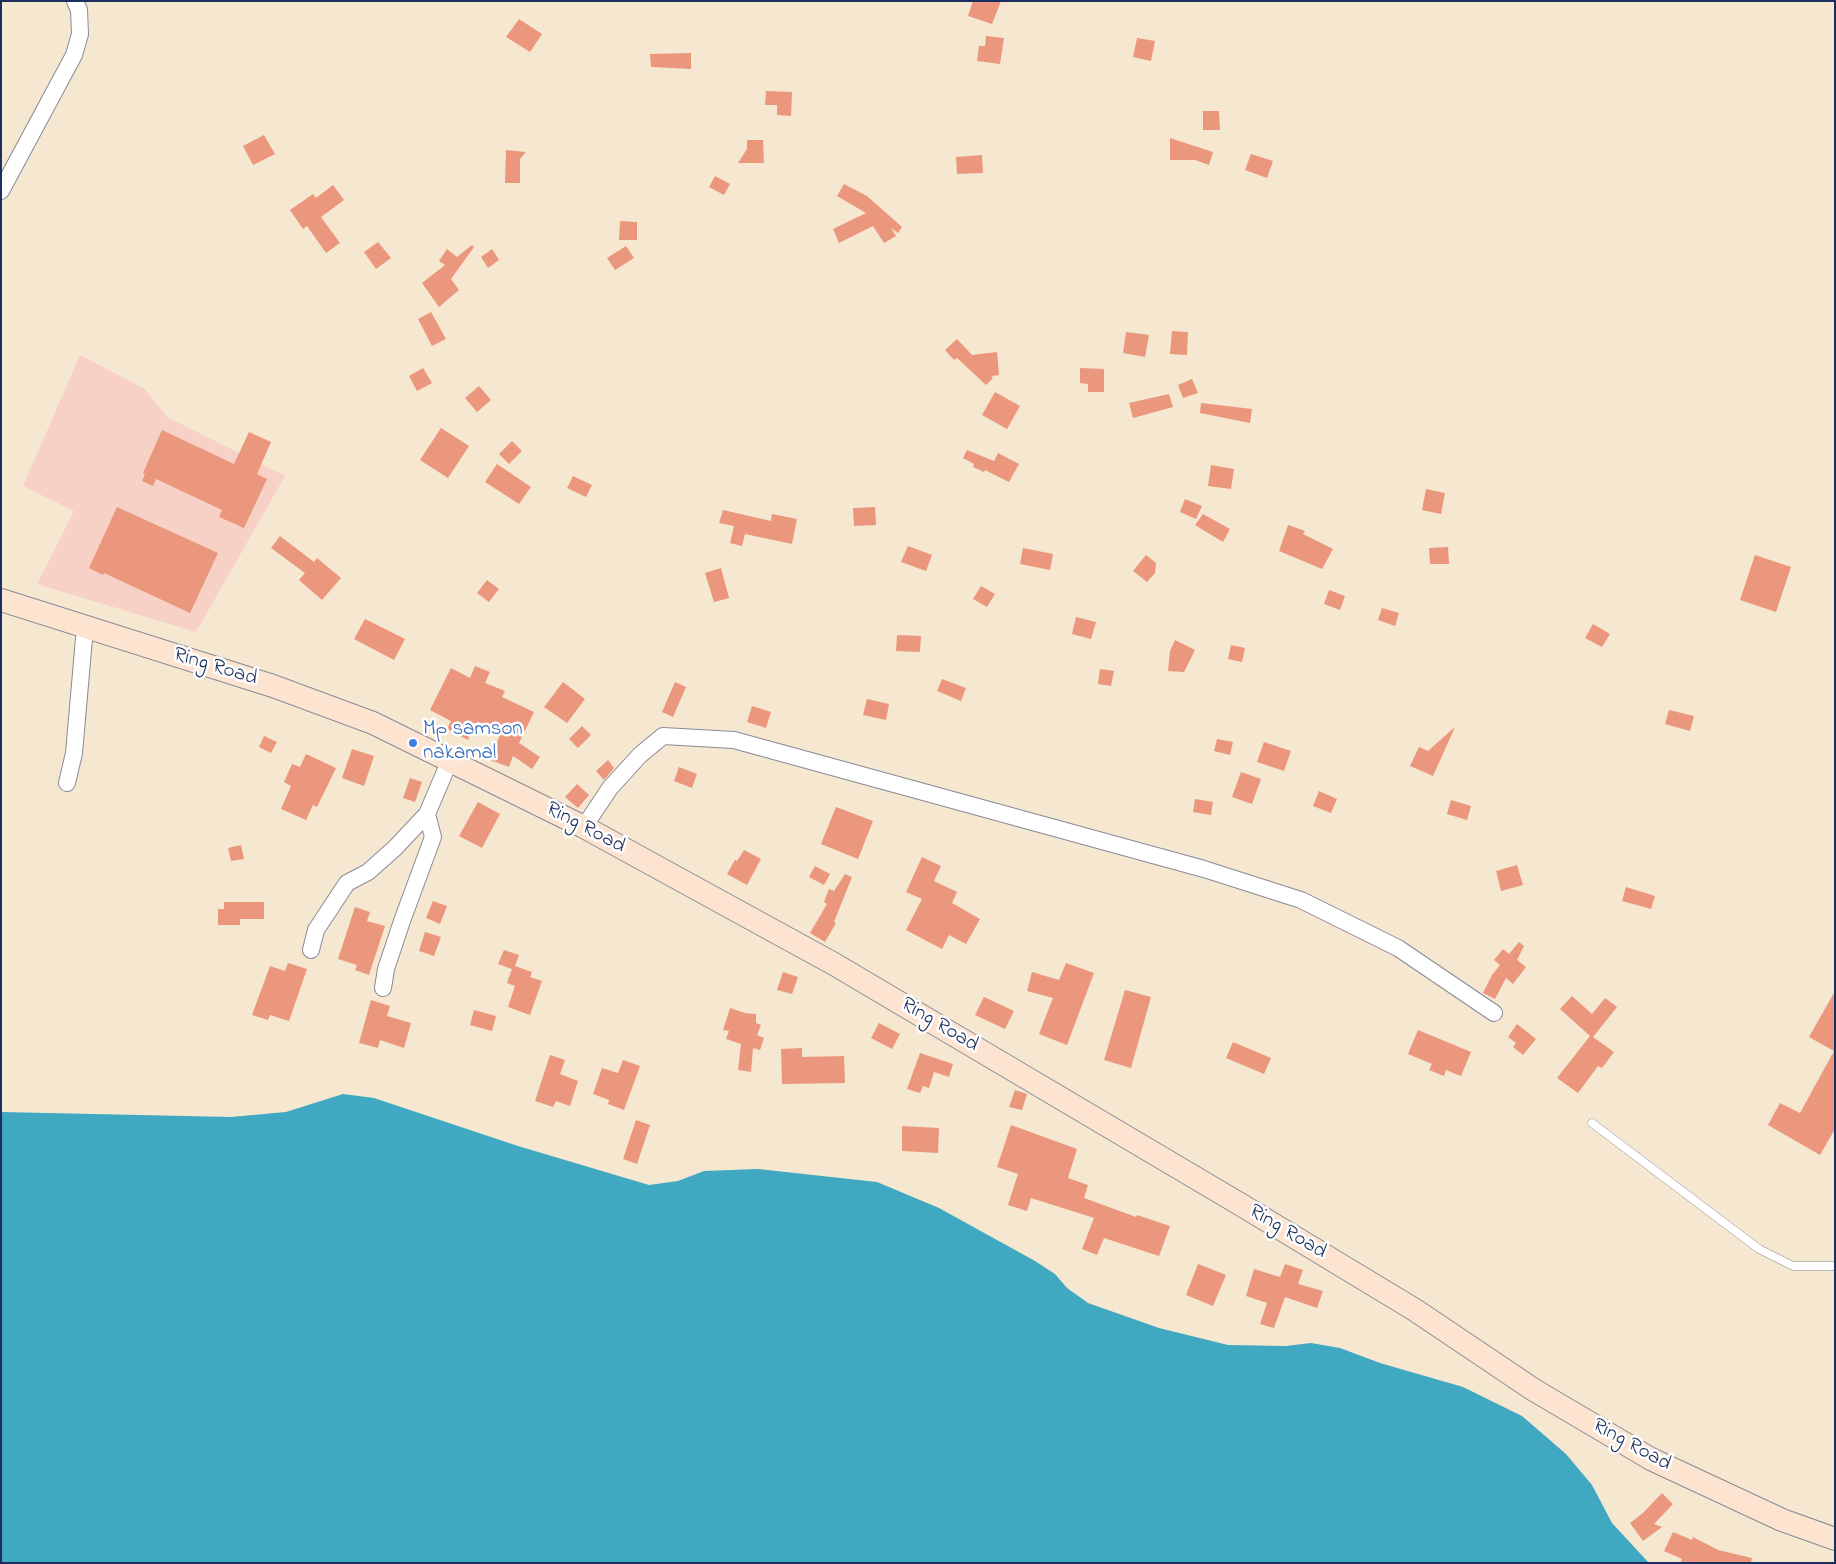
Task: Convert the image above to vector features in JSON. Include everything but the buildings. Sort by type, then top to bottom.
[{"type":"main road","name":"Ring Road","points":[[1,600],[304,697],[373,723],[584,827],[834,964],[1135,1142],[1415,1310],[1534,1390],[1651,1459],[1782,1520],[1835,1539]]},
{"type":"street","points":[[1,191],[74,55],[80,34],[79,10],[75,1]]},
{"type":"street","points":[[67,783],[74,752],[85,627]]},
{"type":"street","points":[[584,827],[610,788],[640,755],[663,736],[734,740],[1204,869],[1301,900],[1398,948],[1494,1014]]},
{"type":"street","points":[[311,950],[316,930],[347,883],[374,866],[427,814],[450,760]]},
{"type":"street","points":[[383,988],[386,968],[433,837],[427,814]]},
{"type":"lane","points":[[1592,1123],[1758,1249],[1793,1266],[1835,1266]]},
{"type":"shaded area","points":[[80,355],[145,389],[167,417],[285,476],[196,632],[37,584],[74,511],[23,486]]},
{"type":"water","points":[[343,1094],[374,1098],[518,1146],[649,1185],[678,1181],[704,1171],[758,1169],[877,1182],[939,1208],[1035,1261],[1055,1274],[1067,1288],[1088,1303],[1159,1328],[1228,1345],[1286,1346],[1311,1343],[1340,1348],[1380,1363],[1463,1387],[1522,1416],[1566,1454],[1592,1485],[1612,1523],[1649,1563],[1,1563],[1,1112],[231,1117],[286,1112]]},
{"type":"place","name":"Mp samson nakamal","points":[[413,743]]}]
